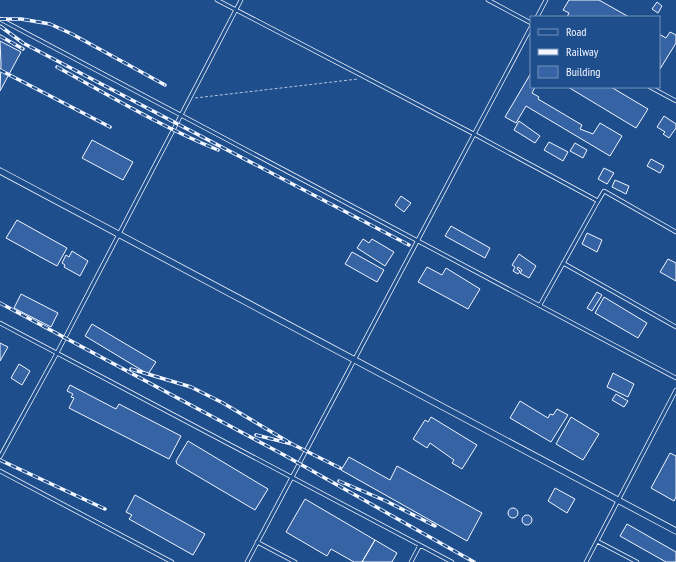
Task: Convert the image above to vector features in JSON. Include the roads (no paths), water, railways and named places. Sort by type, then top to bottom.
[{"type":"street","points":[[0,171],[676,531]]},
{"type":"lane","points":[[217,0],[474,134],[598,201]]},
{"type":"lane","points":[[0,457],[57,353],[241,0]]},
{"type":"lane","points":[[488,0],[530,22]]},
{"type":"lane","points":[[538,16],[546,0]]},
{"type":"lane","points":[[0,19],[180,116],[418,240],[676,378]]},
{"type":"lane","points":[[247,562],[530,30]]},
{"type":"lane","points":[[652,88],[676,101]]},
{"type":"lane","points":[[540,305],[604,191],[676,232]]},
{"type":"lane","points":[[563,263],[676,327]]},
{"type":"lane","points":[[0,323],[452,562]]},
{"type":"lane","points":[[586,562],[676,390]]},
{"type":"lane","points":[[0,471],[172,562]]},
{"type":"lane","points":[[597,540],[637,562]]},
{"type":"lane","points":[[257,542],[295,562]]},
{"type":"lane","points":[[411,562],[420,546]]},
{"type":"railway","points":[[0,19],[21,19],[50,24],[72,34],[165,85]]},
{"type":"railway","points":[[0,26],[23,43],[409,245]]},
{"type":"railway","points":[[0,36],[23,49]]},
{"type":"railway","points":[[57,67],[156,121],[218,150]]},
{"type":"railway","points":[[0,70],[110,127]]},
{"type":"railway","points":[[0,303],[284,455],[474,562]]},
{"type":"railway","points":[[131,369],[191,387],[223,403],[292,444]]},
{"type":"railway","points":[[256,435],[292,444],[340,468]]},
{"type":"railway","points":[[0,460],[105,509]]},
{"type":"railway","points":[[339,481],[386,501],[435,526]]}]
